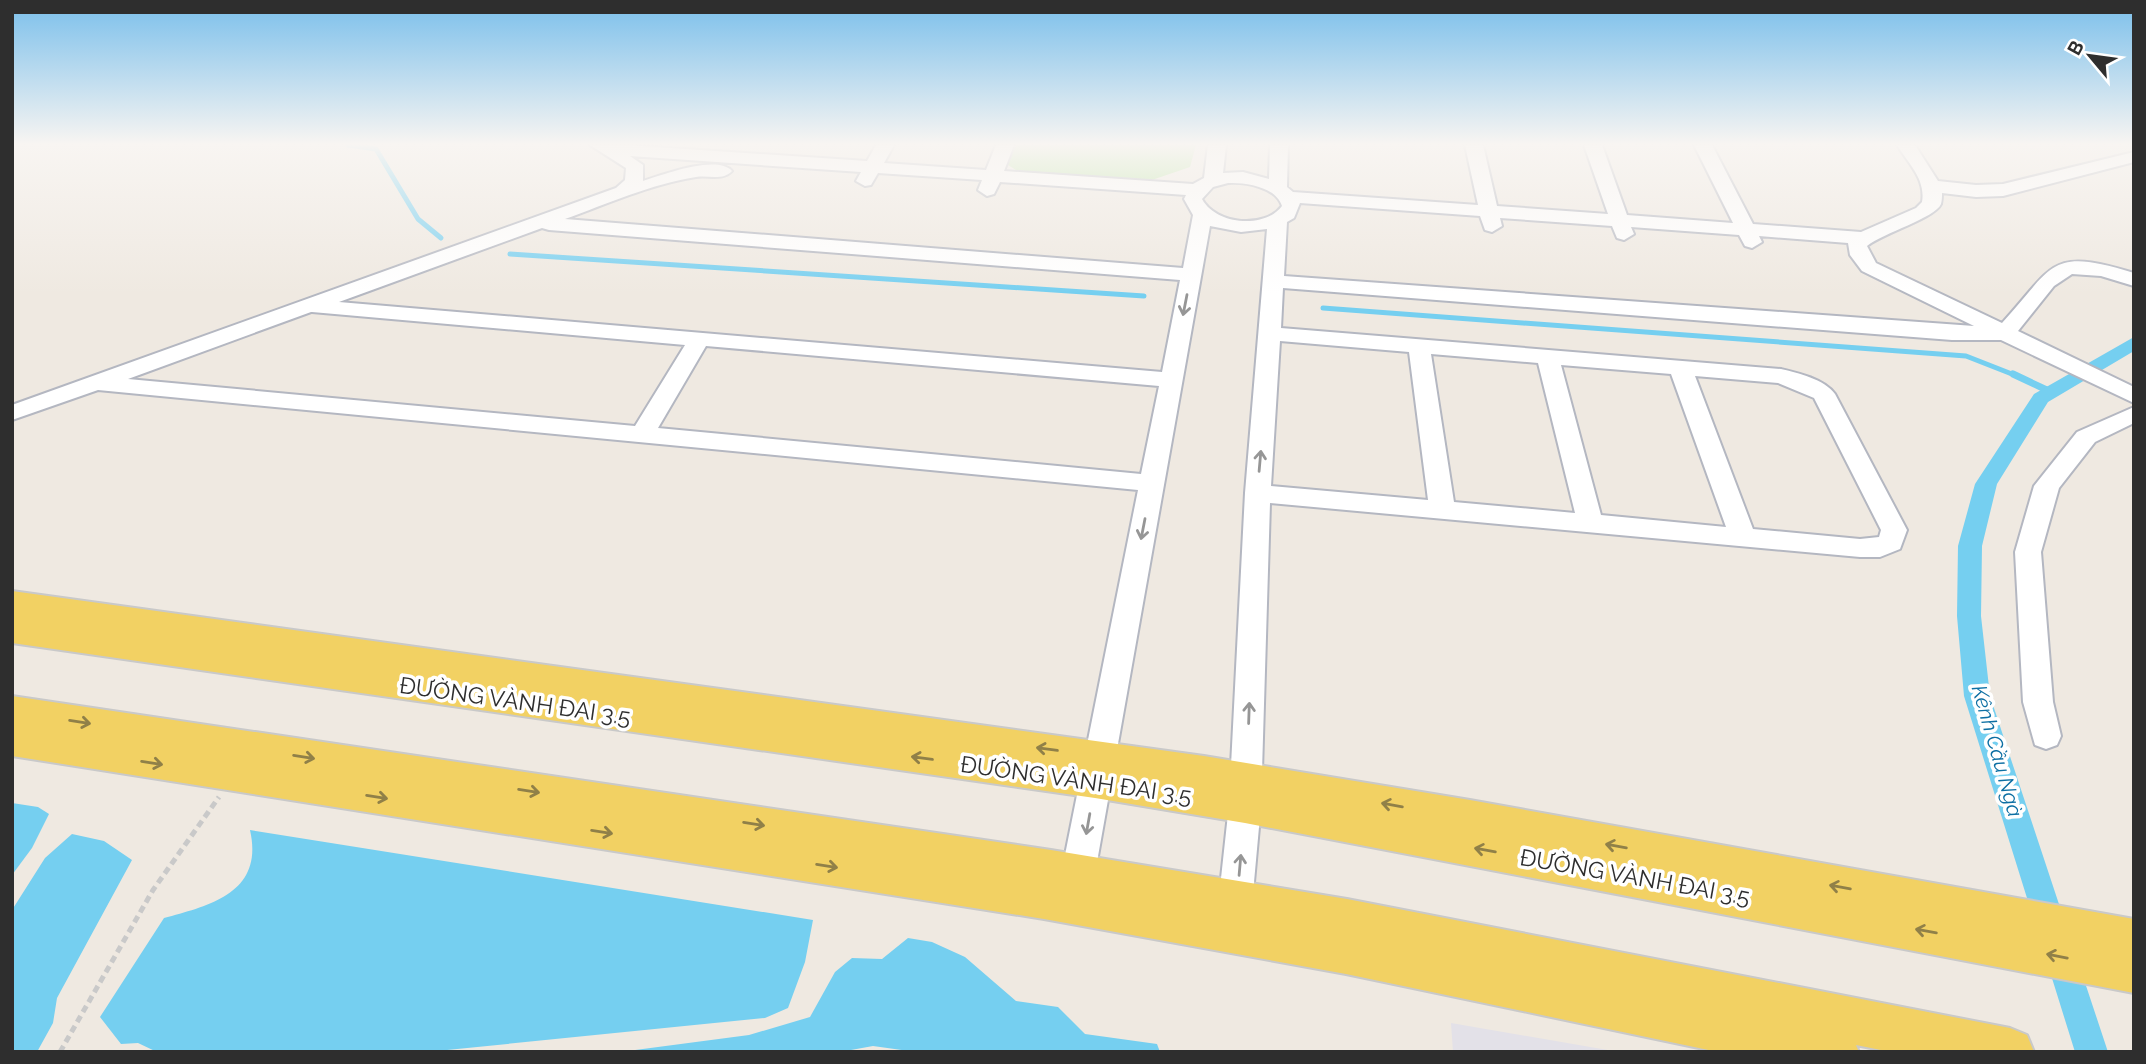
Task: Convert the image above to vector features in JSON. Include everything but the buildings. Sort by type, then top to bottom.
[{"type":"main road","name":"ĐƯỜNG VÀNH ĐAI 3.5","points":[[12,604],[1246,793],[2124,954]]},
{"type":"main road","name":"ĐƯỜNG VÀNH ĐAI 3.5","points":[[12,629],[274,668],[1098,769]]},
{"type":"main road","points":[[12,711],[1234,917],[1346,953],[1835,1052]]},
{"type":"main road","points":[[12,740],[232,775],[1075,889]]},
{"type":"main road","points":[[1234,917],[1347,920],[2010,1052]]},
{"type":"street","points":[[12,413],[616,195]]},
{"type":"street","points":[[1166,195],[1202,197],[1207,195]]},
{"type":"street","points":[[1274,195],[1283,204],[1861,245],[1926,211],[1932,202],[1932,195]]},
{"type":"street","points":[[1234,917],[1246,793],[1258,493],[1282,195]]},
{"type":"street","points":[[1485,195],[1490,219]]},
{"type":"street","points":[[1610,195],[1622,228]]},
{"type":"street","points":[[1728,195],[1749,237]]},
{"type":"street","points":[[1202,197],[1221,222],[1244,225],[1260,224],[1283,204]]},
{"type":"street","points":[[1075,889],[1191,275],[1202,197]]},
{"type":"street","points":[[540,223],[1191,275]]},
{"type":"street","points":[[1861,245],[1869,267],[1882,275],[2029,345],[2130,401],[2086,437],[2047,486],[2028,552],[2038,702],[2046,736]]},
{"type":"street","points":[[1275,281],[1952,333],[2005,333],[2031,306],[2050,276],[2066,266],[2090,267],[2134,280]]},
{"type":"street","points":[[312,306],[1171,380]]},
{"type":"street","points":[[1258,493],[1743,538],[1880,548],[1891,541],[1894,530],[1823,394],[1805,384],[1781,376],[1271,334]]},
{"type":"street","points":[[642,435],[699,339]]},
{"type":"street","points":[[1419,346],[1441,510]]},
{"type":"street","points":[[1548,356],[1590,523]]},
{"type":"street","points":[[1680,367],[1743,538]]},
{"type":"street","points":[[97,383],[1152,483]]},
{"type":"path","points":[[60,1052],[153,890],[210,813],[232,775]]},
{"type":"shaded area","points":[[1451,1023],[1619,1052],[1453,1052]]},
{"type":"water","points":[[12,803],[38,807],[49,814],[32,848],[12,875]]},
{"type":"water","points":[[250,830],[813,920],[805,962],[788,1008],[765,1018],[427,1052],[157,1052],[138,1043],[121,1044],[100,1017],[164,918],[216,901],[242,882],[249,868],[252,851]]},
{"type":"water","points":[[72,834],[104,841],[132,860],[57,998],[53,1023],[37,1052],[12,1052],[12,910],[45,858]]},
{"type":"water","points":[[908,938],[932,942],[965,957],[1016,1001],[1058,1007],[1085,1034],[1157,1044],[1160,1052],[916,1052],[873,1046],[840,1052],[620,1052],[749,1035],[810,1017],[835,972],[852,958],[882,959]]},
{"type":"waterway","points":[[403,195],[418,219],[441,238]]},
{"type":"waterway","points":[[510,254],[1144,296]]},
{"type":"waterway","points":[[1323,308],[1966,356],[2017,376]]},
{"type":"waterway","name":"Kênh Cầu Ngà","points":[[2092,1052],[1977,696],[1969,616],[1970,546],[1986,484],[2041,398],[2134,343]]},
{"type":"waterway","points":[[2013,374],[2051,392]]}]
